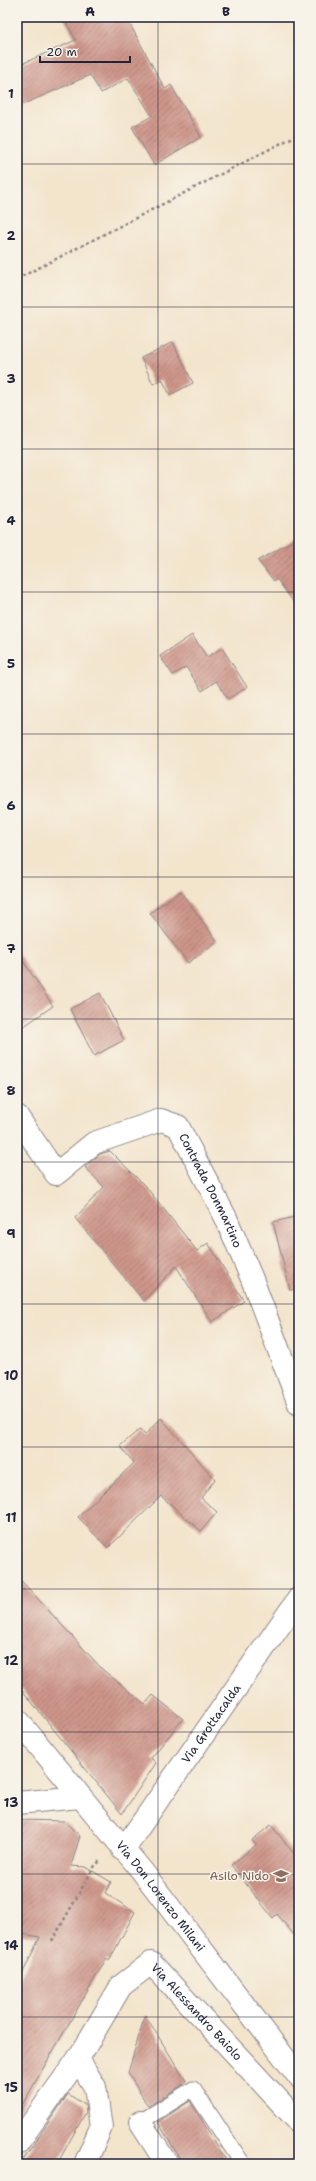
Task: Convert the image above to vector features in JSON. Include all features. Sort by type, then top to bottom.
[{"type":"street","name":"Contrada Donmartino","points":[[17,1116],[56,1174],[94,1143],[161,1120],[178,1126],[226,1218],[252,1279],[299,1404]]},
{"type":"street","name":"Via Grottacalda","points":[[120,1846],[299,1598]]},
{"type":"street","name":"Via Don Lorenzo Milani","points":[[17,1720],[142,1872],[299,2077]]},
{"type":"street","points":[[17,1803],[80,1797]]},
{"type":"street","name":"Via Alessandro Baiolo","points":[[17,2144],[78,2059],[121,1986],[151,1963],[299,2122]]},
{"type":"street","points":[[78,2059],[95,2087],[101,2127],[86,2164]]},
{"type":"street","points":[[140,2122],[166,2164]]},
{"type":"lane","points":[[140,2122],[193,2089],[243,2164]]},
{"type":"path","points":[[17,279],[299,134]]},
{"type":"path","points":[[52,1941],[94,1867],[120,1846]]},
{"type":"building","points":[[63,17],[126,17],[165,89],[171,85],[201,137],[154,165],[132,127],[152,116],[128,78],[101,93],[90,75],[17,107],[17,66],[76,40]]},
{"type":"building","points":[[173,342],[193,383],[170,395],[162,379],[153,384],[141,358]]},
{"type":"building","points":[[299,537],[299,610],[277,579],[274,581],[258,561]]},
{"type":"building","points":[[192,635],[207,657],[222,648],[247,687],[228,699],[216,681],[202,691],[186,667],[173,675],[160,656]]},
{"type":"building","points":[[180,891],[217,941],[188,963],[150,913]]},
{"type":"building","points":[[17,952],[53,1006],[17,1031]]},
{"type":"building","points":[[100,993],[124,1040],[94,1056],[70,1009]]},
{"type":"building","points":[[110,1151],[147,1188],[197,1251],[208,1243],[244,1301],[212,1322],[176,1266],[144,1301],[75,1218],[104,1187],[85,1167],[100,1154]]},
{"type":"building","points":[[299,1216],[299,1289],[290,1290],[273,1222]]},
{"type":"building","points":[[161,1418],[215,1479],[201,1498],[217,1512],[201,1531],[161,1496],[108,1548],[78,1517],[134,1463],[120,1446],[140,1429],[145,1435]]},
{"type":"building","points":[[17,1576],[103,1670],[145,1704],[153,1695],[183,1719],[151,1758],[156,1763],[122,1814],[17,1684]]},
{"type":"building","points":[[17,1820],[64,1821],[80,1836],[71,1866],[86,1867],[111,1882],[105,1893],[135,1912],[109,1961],[106,1959],[17,2114],[17,1985],[40,1937],[17,1933]]},
{"type":"building","points":[[271,1825],[299,1860],[299,1941],[277,1914],[273,1918],[231,1865],[256,1845],[252,1840]]},
{"type":"building","points":[[145,2015],[186,2081],[181,2086],[148,2106],[128,2073]]},
{"type":"building","points":[[68,2094],[85,2105],[86,2112],[57,2164],[20,2164]]},
{"type":"building","points":[[190,2101],[228,2164],[183,2164],[158,2122]]},
{"type":"place","name":"Asilo Nido","points":[[281,1876]]}]
